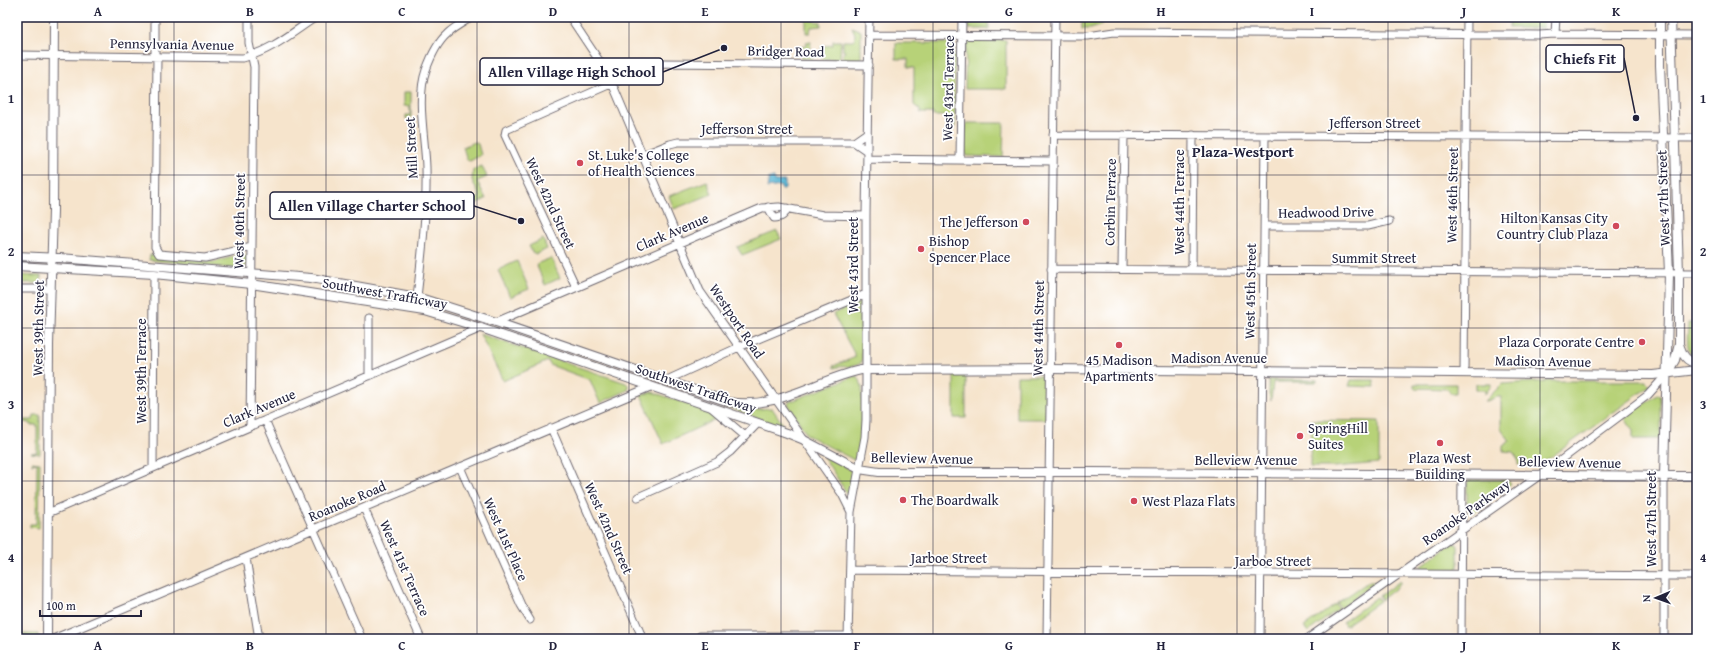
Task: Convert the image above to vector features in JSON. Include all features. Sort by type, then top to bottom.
[{"type":"main road","name":"West 39th Street","points":[[47,639],[54,17]]},
{"type":"main road","name":"West 47th Street","points":[[1660,17],[1669,273],[1664,476]]},
{"type":"main road","name":"West 47th Street","points":[[1666,374],[1675,360],[1679,344],[1679,273],[1671,35],[1672,17]]},
{"type":"main road","name":"Southwest Trafficway","points":[[17,256],[52,257],[311,278],[418,297],[496,322],[729,402],[748,404],[776,400]]},
{"type":"main road","name":"Southwest Trafficway","points":[[17,266],[154,274],[251,284],[425,311],[481,328],[802,439]]},
{"type":"main road","points":[[391,305],[418,297],[425,311]]},
{"type":"main road","points":[[1679,344],[1685,357],[1689,361],[1697,363]]},
{"type":"main road","name":"Madison Avenue","points":[[776,400],[846,373],[866,369],[1666,374]]},
{"type":"main road","points":[[1666,374],[1697,370]]},
{"type":"main road","name":"Belleview Avenue","points":[[802,439],[859,469],[879,472],[1541,474],[1697,476]]},
{"type":"street","points":[[155,17],[155,247],[159,254],[205,258],[252,247]]},
{"type":"street","name":"West 40th Street","points":[[249,17],[248,43],[254,67],[250,426]]},
{"type":"street","name":"Pennsylvania Avenue","points":[[17,55],[240,58],[251,56],[265,50],[316,17]]},
{"type":"street","name":"Mill Street","points":[[418,297],[424,227],[426,167],[422,110],[422,87],[425,70],[447,34],[472,17]]},
{"type":"street","name":"Westport Road","points":[[570,17],[608,74],[700,291],[802,439],[842,494],[851,512],[848,638]]},
{"type":"street","name":"West 43rd Street","points":[[851,512],[865,437],[869,17]]},
{"type":"street","name":"West 43rd Terrace","points":[[960,160],[962,17]]},
{"type":"street","name":"West 44th Street","points":[[1047,639],[1055,17]]},
{"type":"street","name":"West 46th Street","points":[[1464,373],[1467,17]]},
{"type":"street","points":[[1555,34],[1556,17]]},
{"type":"street","points":[[869,35],[1088,36],[1114,32],[1697,35]]},
{"type":"street","name":"Bridger Road","points":[[506,130],[662,62],[869,64]]},
{"type":"street","name":"West 42nd Street","points":[[506,130],[505,135],[576,287]]},
{"type":"street","points":[[867,133],[854,142],[867,155],[960,160],[1053,160]]},
{"type":"street","name":"Jefferson Street","points":[[1053,135],[1697,138]]},
{"type":"street","name":"Corbin Terrace","points":[[1122,269],[1124,135]]},
{"type":"street","name":"West 44th Terrace","points":[[1192,270],[1193,135]]},
{"type":"street","name":"West 45th Street","points":[[1260,639],[1265,136]]},
{"type":"street","name":"Jefferson Street","points":[[643,155],[678,142],[854,142]]},
{"type":"street","points":[[768,207],[774,218],[783,216],[787,208]]},
{"type":"street","name":"Clark Avenue","points":[[496,322],[762,208],[787,208],[824,215],[866,216]]},
{"type":"street","name":"Headwood Drive","points":[[1264,226],[1368,226],[1389,221]]},
{"type":"street","name":"Summit Street","points":[[1052,269],[1697,273]]},
{"type":"street","name":"West 39th Terrace","points":[[153,468],[154,274]]},
{"type":"street","points":[[17,289],[51,289]]},
{"type":"street","points":[[667,380],[739,347],[866,294]]},
{"type":"street","points":[[369,318],[369,376]]},
{"type":"street","name":"Clark Avenue","points":[[48,514],[481,328]]},
{"type":"street","name":"Roanoke Parkway","points":[[1307,639],[1541,474],[1648,395],[1666,374]]},
{"type":"street","name":"Roanoke Road","points":[[53,639],[650,387]]},
{"type":"street","points":[[712,408],[746,436]]},
{"type":"street","points":[[265,420],[362,639]]},
{"type":"street","points":[[638,497],[717,462],[730,452],[758,423]]},
{"type":"street","name":"West 42nd Street","points":[[551,428],[643,639]]},
{"type":"street","name":"West 41st Place","points":[[460,467],[521,605],[530,620]]},
{"type":"street","points":[[1461,639],[1462,474]]},
{"type":"street","name":"West 47th Street","points":[[1664,476],[1664,639]]},
{"type":"street","name":"West 41st Terrace","points":[[364,508],[421,639]]},
{"type":"street","points":[[246,558],[259,639]]},
{"type":"street","name":"Jarboe Street","points":[[850,570],[1697,576]]},
{"type":"street","points":[[700,636],[848,638]]},
{"type":"green space","points":[[801,17],[821,22],[821,26],[811,27],[810,33],[806,33],[806,19]]},
{"type":"green space","points":[[969,17],[989,17],[989,29],[969,29]]},
{"type":"green space","points":[[1509,17],[1543,17],[1543,28],[1509,28]]},
{"type":"green space","points":[[1095,21],[1102,21],[1102,25],[1091,29],[1082,29],[1082,22],[1095,23]]},
{"type":"green space","points":[[852,27],[861,31],[861,58],[859,60],[843,59],[843,53],[845,53],[845,51],[843,51],[843,41],[854,41],[855,34]]},
{"type":"green space","points":[[969,40],[1006,40],[1006,89],[965,89],[966,43]]},
{"type":"green space","points":[[833,41],[841,41],[840,59],[822,59],[821,48],[823,46],[833,45]]},
{"type":"green space","points":[[806,42],[811,42],[809,54],[813,55],[813,58],[801,59],[800,47],[806,46]]},
{"type":"green space","points":[[896,43],[953,43],[955,127],[948,127],[948,116],[933,116],[933,113],[920,113],[920,110],[914,105],[914,68],[908,67],[908,59],[896,59]]},
{"type":"green space","points":[[404,92],[411,92],[411,117],[406,119],[406,115],[410,115],[410,106],[404,106]]},
{"type":"green space","points":[[966,123],[1004,123],[1003,157],[967,156],[965,152]]},
{"type":"green space","points":[[475,142],[478,144],[481,155],[470,161],[467,160],[463,147]]},
{"type":"green space","points":[[482,166],[487,177],[477,181],[486,199],[475,204],[473,201],[480,197],[472,180],[473,170]]},
{"type":"green space","points":[[707,181],[712,194],[674,209],[669,196]]},
{"type":"green space","points":[[777,231],[781,239],[742,255],[737,247]]},
{"type":"green space","points":[[543,239],[547,249],[536,254],[532,252],[529,246]]},
{"type":"green space","points":[[243,254],[247,256],[248,262],[245,267],[239,269],[149,260],[150,255],[214,262]]},
{"type":"green space","points":[[551,258],[560,278],[545,285],[536,264]]},
{"type":"green space","points":[[517,261],[529,289],[510,297],[498,270]]},
{"type":"green space","points":[[17,275],[41,276],[41,283],[17,283]]},
{"type":"green space","points":[[860,302],[863,304],[862,362],[852,366],[834,368],[833,366],[856,357],[833,314]]},
{"type":"green space","points":[[1688,323],[1697,323],[1697,360],[1690,353],[1688,348]]},
{"type":"green space","points":[[480,334],[626,383],[629,386],[628,390],[600,403],[590,380],[550,365],[548,361],[503,381]]},
{"type":"green space","points":[[954,375],[966,375],[966,418],[954,418]]},
{"type":"green space","points":[[857,376],[860,380],[862,387],[862,414],[860,447],[858,455],[854,460],[807,435],[788,404],[789,402]]},
{"type":"green space","points":[[1017,376],[1046,376],[1046,419],[1017,419]]},
{"type":"green space","points":[[1269,380],[1317,380],[1317,382],[1273,382],[1271,401],[1269,395]]},
{"type":"green space","points":[[1351,380],[1374,380],[1375,387],[1349,386]]},
{"type":"green space","points":[[1548,381],[1646,381],[1650,386],[1540,465],[1518,465],[1518,459],[1513,452],[1503,451],[1503,446],[1510,441],[1501,428],[1501,397],[1496,397],[1485,401],[1502,384]]},
{"type":"green space","points":[[1414,384],[1456,384],[1456,393],[1450,393],[1448,389],[1414,388]]},
{"type":"green space","points":[[1476,384],[1491,384],[1491,386],[1485,394],[1485,390],[1476,390]]},
{"type":"green space","points":[[652,392],[712,412],[719,418],[663,444],[641,395]]},
{"type":"green space","points":[[1657,395],[1660,395],[1661,399],[1661,439],[1633,439],[1633,431],[1625,418]]},
{"type":"green space","points":[[722,405],[746,410],[772,408],[782,423],[780,426]]},
{"type":"green space","points":[[34,415],[40,415],[40,454],[31,453],[37,452],[37,425],[17,421],[33,420]]},
{"type":"green space","points":[[1311,420],[1379,421],[1379,463],[1335,467],[1310,467]]},
{"type":"green space","points":[[823,456],[826,456],[853,471],[851,495],[848,495]]},
{"type":"green space","points":[[32,462],[40,463],[39,528],[30,527],[30,524],[36,524],[37,463],[32,464]]},
{"type":"green space","points":[[1470,480],[1506,480],[1511,484],[1475,512],[1470,513],[1467,508],[1467,483]]},
{"type":"green space","points":[[1452,543],[1458,545],[1458,567],[1456,571],[1421,570],[1421,566]]},
{"type":"green space","points":[[1400,581],[1401,582],[1395,589],[1381,600],[1379,596]]},
{"type":"green space","points":[[1368,582],[1374,583],[1341,608],[1337,603]]},
{"type":"green space","points":[[1377,597],[1380,601],[1345,626],[1343,622]]},
{"type":"green space","points":[[1336,604],[1339,609],[1308,632],[1304,627]]},
{"type":"green space","points":[[17,634],[38,634],[38,639],[17,639]]},
{"type":"water","points":[[769,178],[774,178],[774,181],[785,181],[785,189],[781,189],[781,186],[767,188]]},
{"type":"place","name":"Allen Village High School","points":[[724,48]]},
{"type":"place","name":"Chiefs Fit","points":[[1636,118]]},
{"type":"place","name":"St. Luke's College of Health Sciences","points":[[580,163]]},
{"type":"place","name":"Allen Village Charter School","points":[[521,221]]},
{"type":"place","name":"The Jefferson","points":[[1026,222]]},
{"type":"place","name":"Hilton Kansas City Country Club Plaza","points":[[1616,226]]},
{"type":"place","name":"Bishop Spencer Place","points":[[921,249]]},
{"type":"place","name":"Plaza Corporate Centre","points":[[1642,342]]},
{"type":"place","name":"45 Madison Apartments","points":[[1119,345]]},
{"type":"place","name":"SpringHill Suites","points":[[1300,436]]},
{"type":"place","name":"Plaza West Building","points":[[1440,443]]},
{"type":"place","name":"The Boardwalk","points":[[903,500]]},
{"type":"place","name":"West Plaza Flats","points":[[1134,501]]},
{"type":"district","name":"Plaza-Westport","points":[[1243,151]]}]
